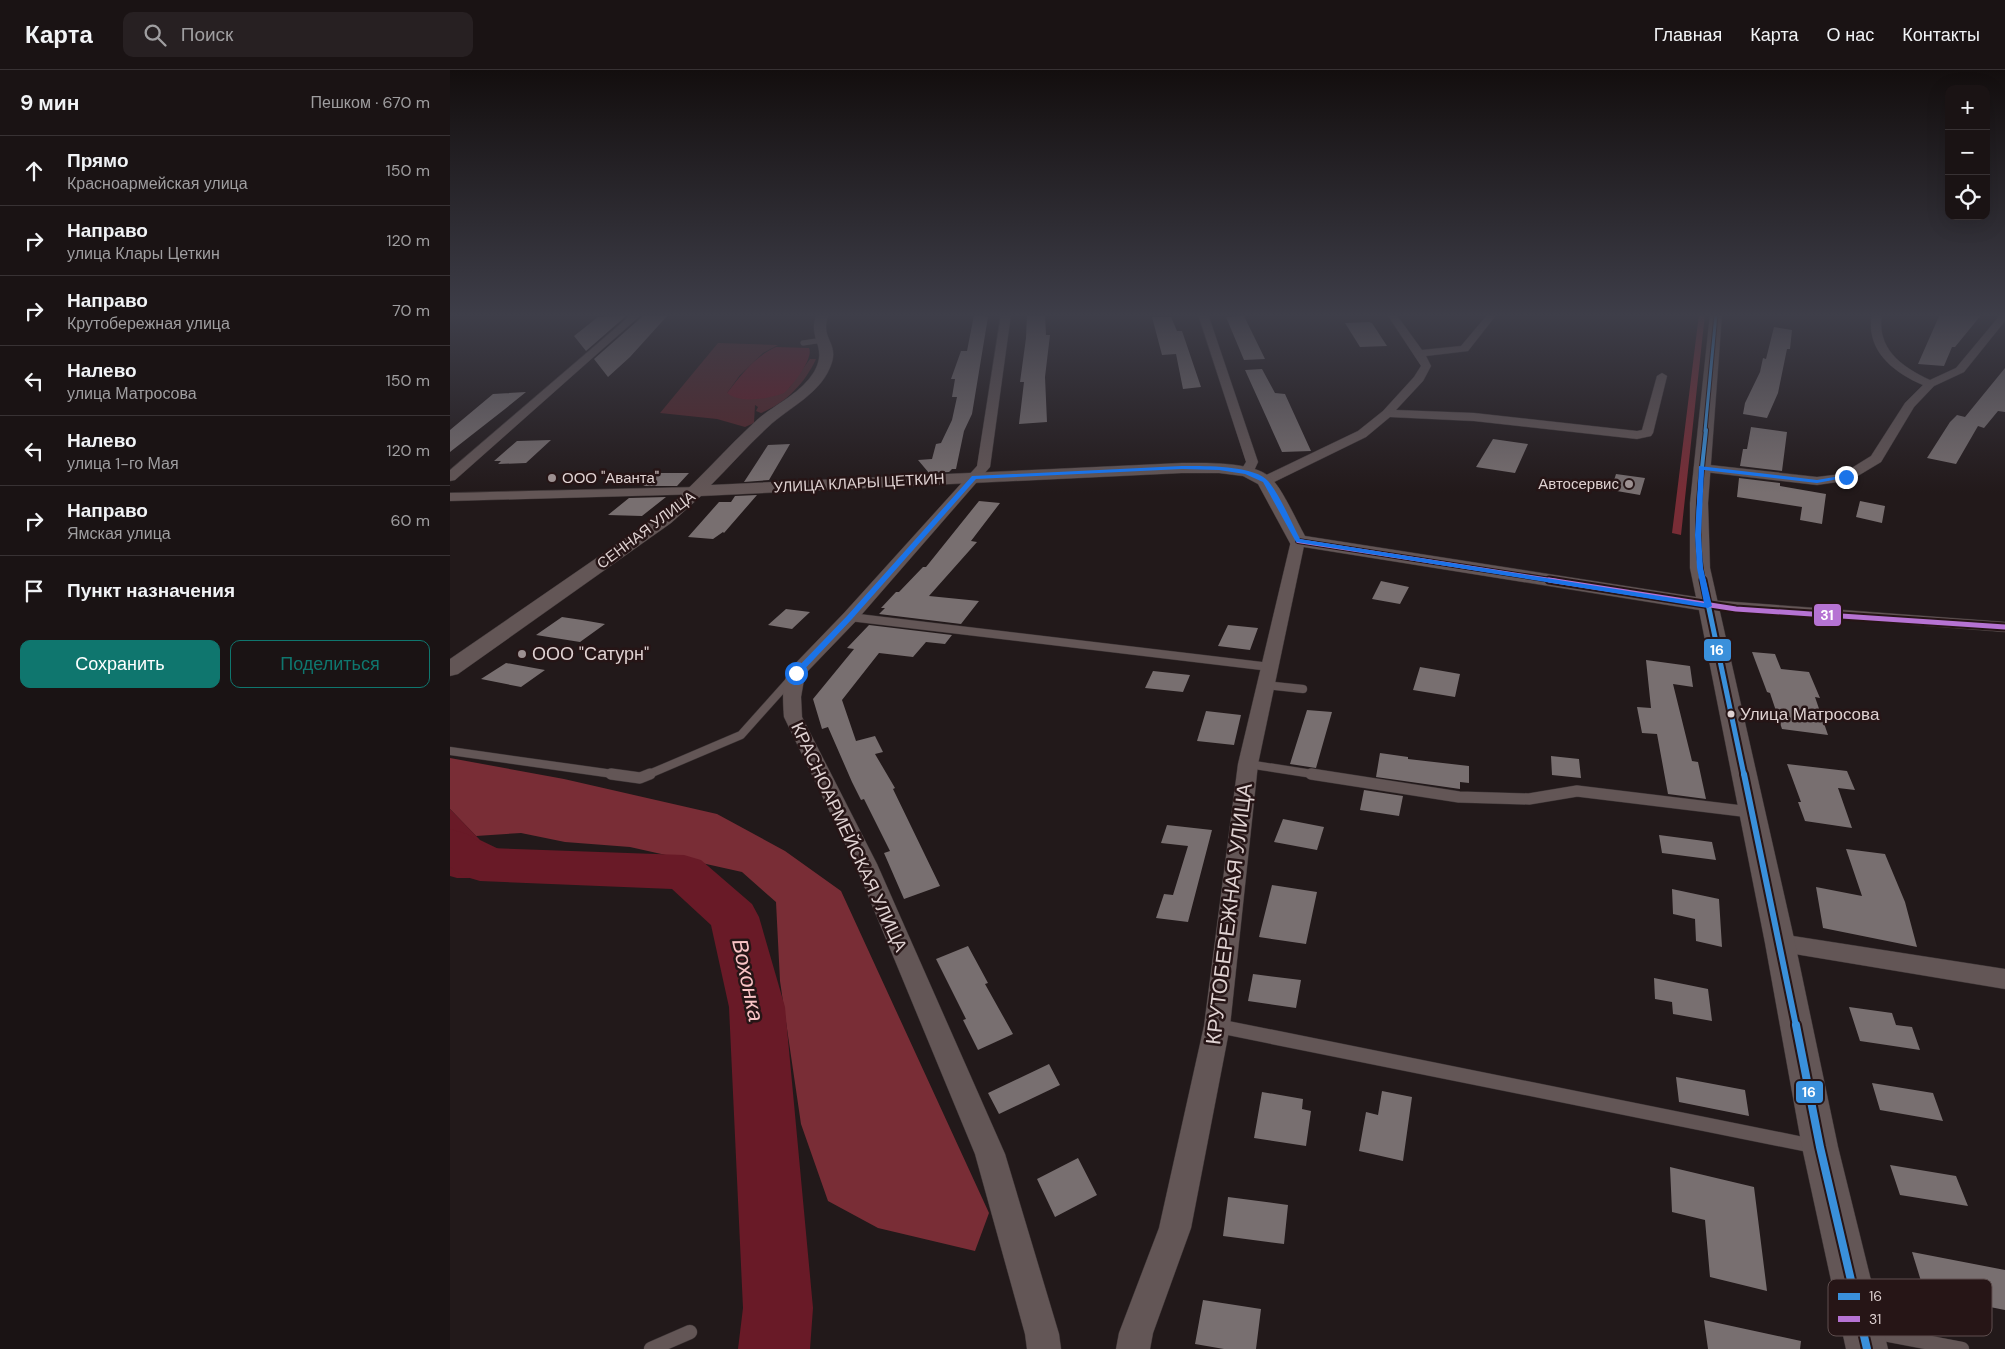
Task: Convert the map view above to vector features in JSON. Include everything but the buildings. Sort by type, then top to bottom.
[{"type":"street","points":[[450,477],[569,374]]},
{"type":"street","name":"СЕННАЯ УЛИЦА","points":[[450,668],[665,519],[698,491],[753,433],[820,374]]},
{"type":"street","points":[[796,673],[850,617],[984,467],[997,374]]},
{"type":"street","points":[[1223,374],[1252,462],[1247,472]]},
{"type":"street","points":[[1422,374],[1387,413],[1362,434],[1265,481],[1298,540],[1708,606],[2005,627]]},
{"type":"street","points":[[1710,374],[1701,468],[1698,535],[1700,568],[1780,943],[1820,1148],[1851,1279]]},
{"type":"street","points":[[1909,374],[1930,384]]},
{"type":"street","points":[[1701,468],[1817,481],[1846,477],[1876,459],[1909,404],[1930,384],[1952,374]]},
{"type":"street","points":[[1387,413],[1474,417],[1636,435],[1647,433],[1662,376]]},
{"type":"street","name":"УЛИЦА КЛАРЫ ЦЕТКИН","points":[[450,497],[698,491],[1182,468],[1219,468],[1247,472],[1265,481]]},
{"type":"street","name":"КРУТОБЕРЕЖНАЯ УЛИЦА","points":[[1129,1344],[1175,1228],[1217,1026],[1248,764],[1298,540]]},
{"type":"street","name":"КРАСНОАРМЕЙСКАЯ УЛИЦА","points":[[796,673],[792,697],[793,717],[866,864],[990,1154],[1048,1344]]},
{"type":"street","points":[[1780,943],[2005,979]]},
{"type":"lane","points":[[850,617],[1268,676],[1303,689]]},
{"type":"lane","points":[[450,751],[640,778],[741,735],[796,673]]},
{"type":"lane","points":[[1248,764],[1459,797],[1529,799],[1577,790],[1751,812]]},
{"type":"lane","points":[[1217,1026],[1820,1148]]},
{"type":"lane","points":[[651,1349],[690,1332]]},
{"type":"lane","points":[[1865,1339],[1962,1349]]},
{"type":"shaded area","points":[[693,374],[741,374],[727,393],[789,388],[799,374],[808,374],[794,391],[779,404],[761,413],[756,411],[758,407],[755,405],[754,423],[745,427],[717,419],[660,413]]},
{"type":"shaded area","points":[[742,374],[800,374],[784,393],[763,399],[740,398],[727,393]]},
{"type":"shaded area","points":[[1692,374],[1699,374],[1681,535],[1672,533]]},
{"type":"shaded area","points":[[450,758],[564,779],[717,814],[785,851],[841,891],[989,1213],[975,1251],[878,1228],[828,1201],[801,1124],[780,981],[776,902],[742,872],[630,847],[565,842],[521,833],[476,836],[450,809]]},
{"type":"shaded area","points":[[450,809],[480,840],[507,853],[550,859],[562,869],[543,880],[457,878],[450,876]]},
{"type":"waterway","name":"Вохонка","points":[[450,845],[480,864],[684,872],[734,917],[757,1007],[778,1308],[774,1349]]},
{"type":"transit line","name":"16","points":[[1711,374],[1699,503],[1700,568],[1780,943],[1820,1147],[1851,1279]]},
{"type":"transit line","name":"31","points":[[1298,541],[1736,609],[2005,627]]},
{"type":"transit line","name":"16","points":[[1864,1336],[1867,1349]]},
{"type":"place","name":"ООО \"Аванта\"","points":[[552,478]]},
{"type":"place","name":"Автосервис","points":[[1629,484]]},
{"type":"place","name":"ООО \"Сатурн\"","points":[[522,654]]},
{"type":"place","name":"Улица Матросова","points":[[1731,714]]},
{"type":"route","points":[[796,673],[850,617],[974,477],[1182,468],[1219,468],[1247,472],[1265,481],[1298,540],[1708,606],[1700,568],[1698,535],[1701,468],[1817,481],[1846,477]]}]
